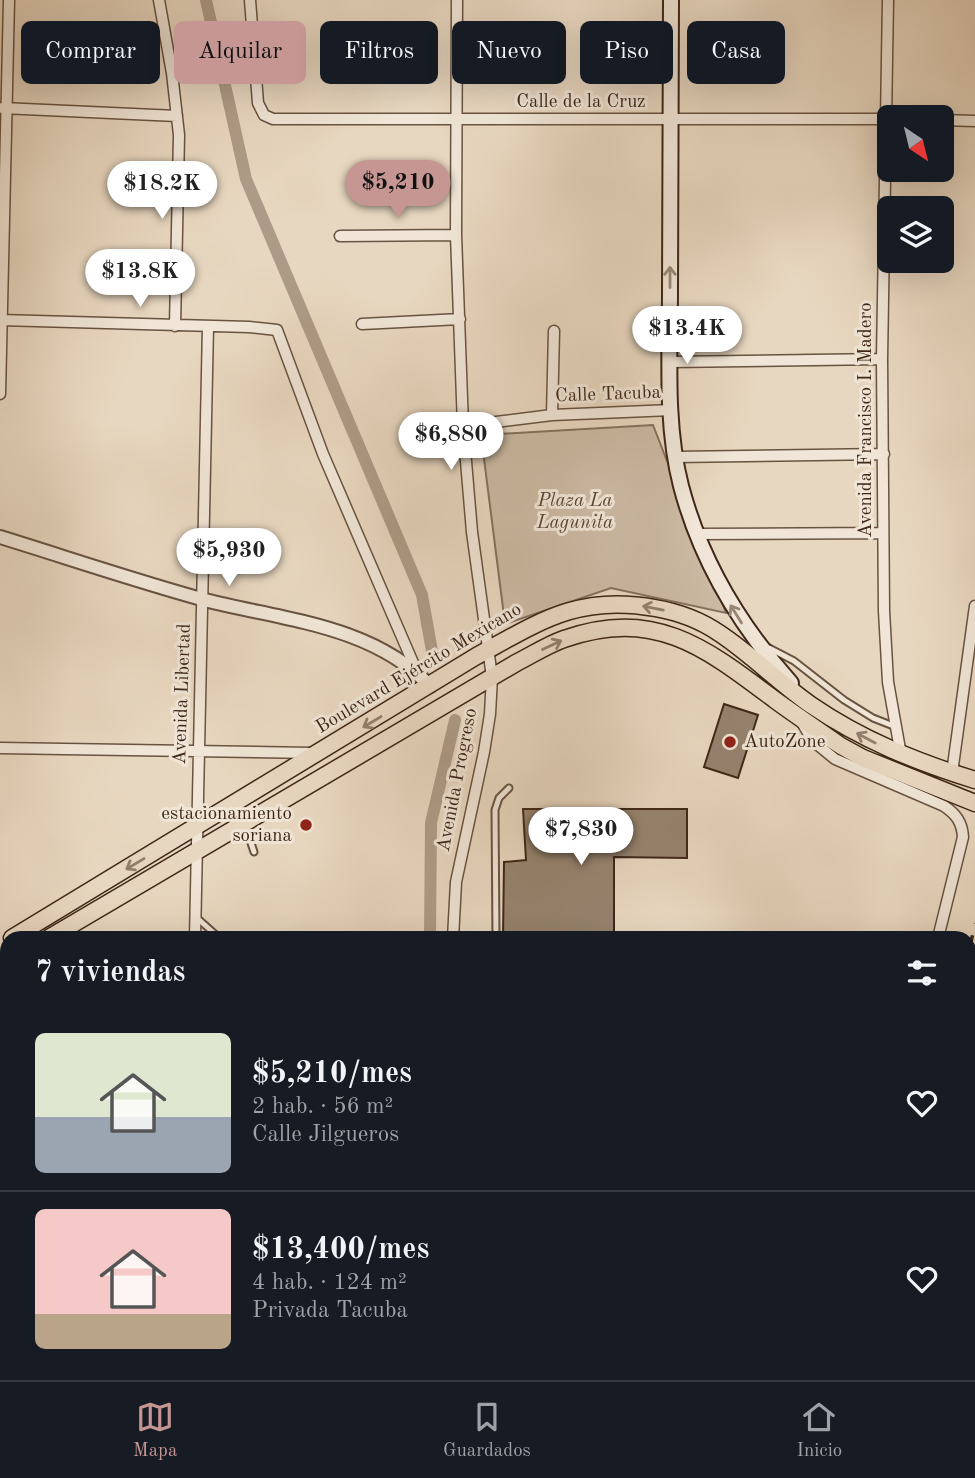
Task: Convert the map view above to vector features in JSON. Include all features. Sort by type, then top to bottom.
[{"type":"main road","points":[[671,0],[670,362],[675,457],[697,534],[722,590],[805,711]]},
{"type":"main road","name":"Boulevard Ejército Mexicano","points":[[24,931],[518,633],[561,612],[602,604],[643,606],[708,625],[737,645],[805,711],[863,758],[975,803]]},
{"type":"main road","name":"Boulevard Ejército Mexicano","points":[[61,931],[488,679],[554,643],[579,634],[606,629],[650,629],[688,642],[717,656],[805,711],[901,755],[975,780]]},
{"type":"street","points":[[0,394],[3,108],[9,0]]},
{"type":"street","points":[[159,0],[177,116],[179,156],[175,326]]},
{"type":"street","name":"Calle de la Cruz","points":[[250,0],[258,103],[264,115],[273,119],[877,119]]},
{"type":"street","name":"Avenida Progreso","points":[[453,931],[456,882],[490,714],[488,679],[482,654],[463,426],[456,235],[457,0]]},
{"type":"street","name":"Avenida Francisco I. Madero","points":[[888,0],[888,105]]},
{"type":"street","points":[[3,108],[177,116]]},
{"type":"street","points":[[954,120],[975,121]]},
{"type":"street","name":"Avenida Francisco I. Madero","points":[[886,182],[882,359],[883,533],[888,682],[901,755]]},
{"type":"street","points":[[340,236],[456,235]]},
{"type":"street","points":[[362,324],[460,319]]},
{"type":"street","points":[[1,320],[260,327],[276,330],[323,454],[418,673]]},
{"type":"street","name":"Avenida Libertad","points":[[195,931],[208,326]]},
{"type":"street","points":[[552,415],[554,331]]},
{"type":"street","points":[[670,362],[882,359]]},
{"type":"street","name":"Calle Tacuba","points":[[463,426],[552,415],[672,410]]},
{"type":"street","points":[[675,457],[884,454]]},
{"type":"street","points":[[697,534],[883,533]]},
{"type":"street","points":[[0,537],[204,599],[331,629],[361,639],[386,651],[433,684]]},
{"type":"street","points":[[952,773],[975,606]]},
{"type":"street","points":[[805,711],[813,741],[823,751],[857,769],[944,806],[958,818],[962,837],[940,931]]},
{"type":"street","points":[[0,748],[319,754]]},
{"type":"lane","points":[[754,640],[794,661],[844,700],[873,718],[896,727]]},
{"type":"lane","points":[[496,931],[495,810],[499,798],[509,788]]},
{"type":"lane","points":[[244,822],[254,852]]},
{"type":"lane","points":[[195,917],[211,931]]},
{"type":"green space","name":"Plaza La Lagunita","points":[[653,425],[726,613],[611,588],[505,624],[481,435]]},
{"type":"building","points":[[724,704],[758,715],[738,778],[704,767]]},
{"type":"building","points":[[523,809],[687,809],[687,858],[614,857],[614,931],[503,931],[504,862],[526,860]]},
{"type":"waterway","points":[[206,0],[246,179],[422,595],[432,651]]},
{"type":"waterway","points":[[430,931],[431,823],[455,720]]},
{"type":"railway","points":[[973,931],[975,923]]},
{"type":"place","name":"AutoZone","points":[[730,742]]},
{"type":"place","name":"estacionamiento soriana","points":[[306,825]]}]
